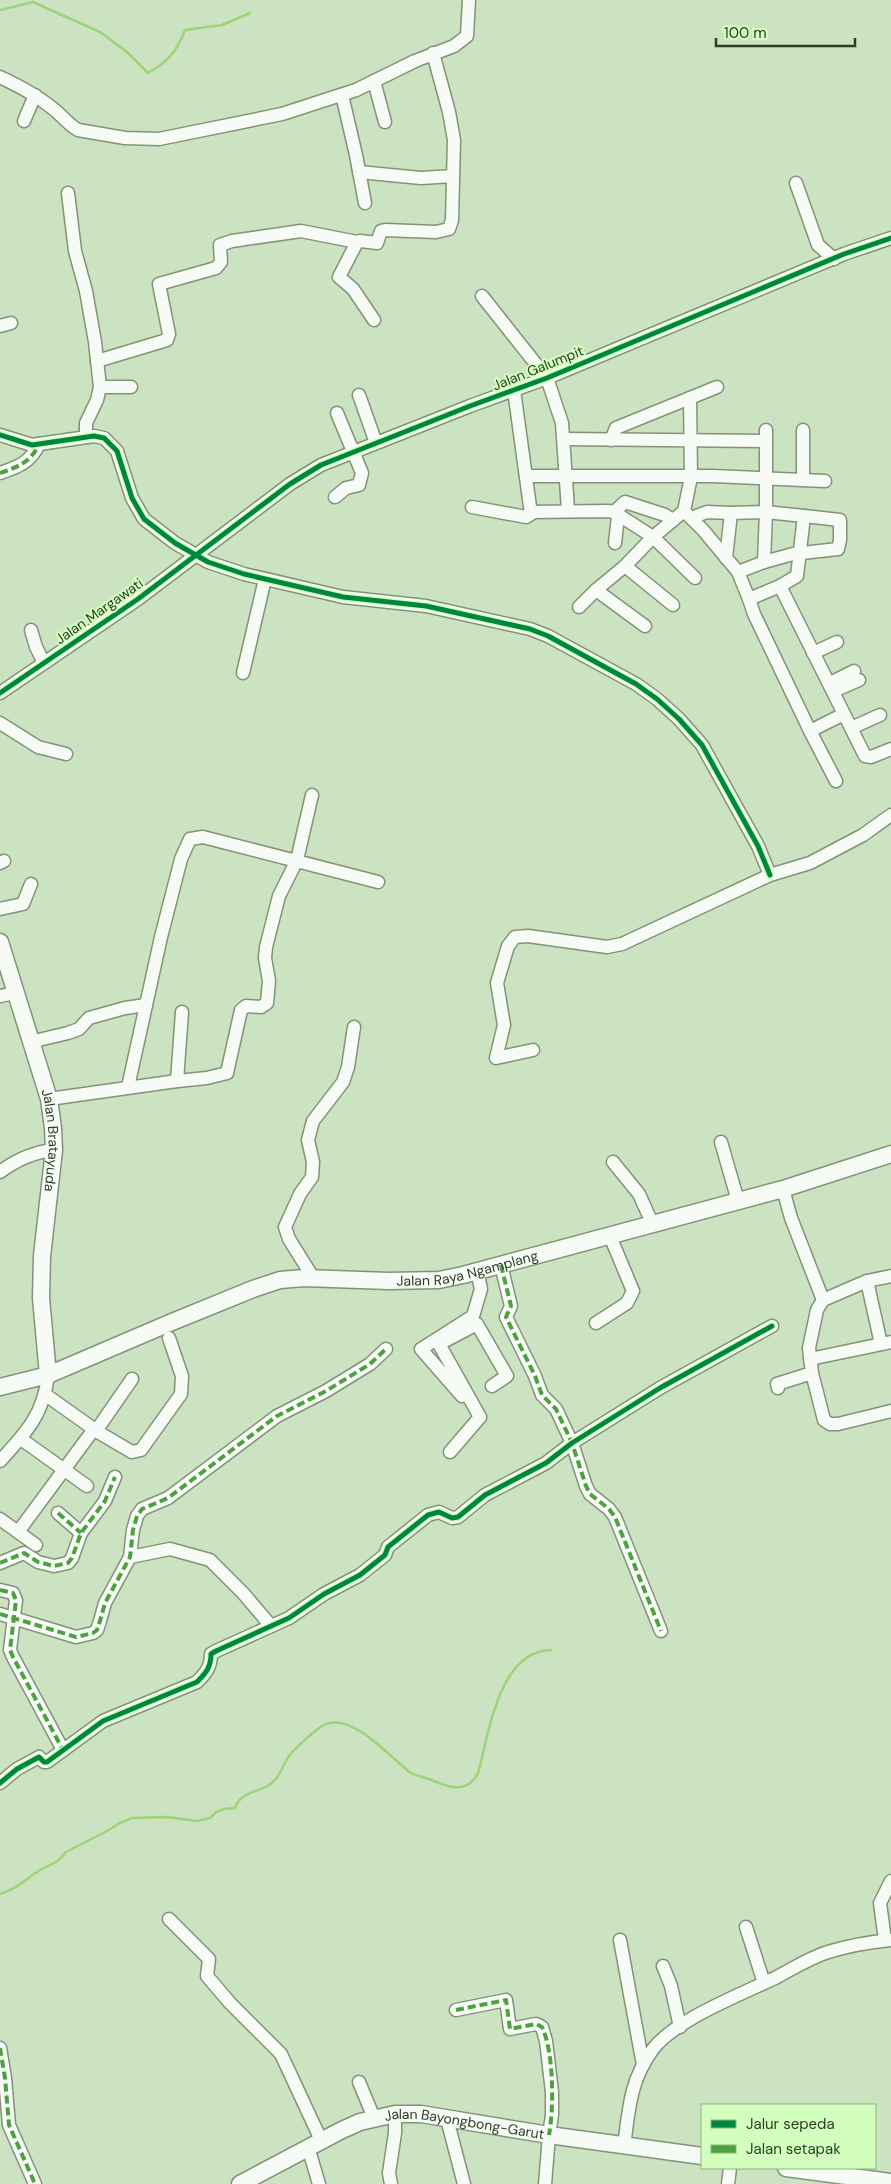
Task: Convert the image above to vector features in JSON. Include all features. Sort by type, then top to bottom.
[{"type":"main road","name":"Jalan Bratayuda","points":[[0,942],[7,994],[30,1042],[49,1100],[54,1150],[42,1256],[41,1298],[48,1375]]},
{"type":"main road","name":"Jalan Raya Ngamplang","points":[[0,1387],[48,1375],[253,1289],[292,1278],[389,1281],[446,1278],[653,1225],[783,1189],[891,1154]]},
{"type":"main road","name":"Jalan Bayongbong-Garut","points":[[240,2184],[315,2143],[360,2122],[395,2114],[421,2114],[548,2135],[701,2156]]},
{"type":"main road","points":[[794,2169],[891,2182]]},
{"type":"street","points":[[0,77],[53,108],[71,126],[78,130],[124,138],[160,139],[282,114],[343,99],[375,86],[454,46],[467,36],[469,0]]},
{"type":"street","points":[[97,362],[167,340],[169,334],[159,284],[216,268],[221,262],[220,245],[232,241],[296,231],[307,231],[357,242],[377,243],[381,232],[385,230],[436,232],[448,230],[452,220],[454,205],[452,130],[433,57]]},
{"type":"street","points":[[375,86],[385,122]]},
{"type":"street","points":[[24,121],[33,98]]},
{"type":"street","points":[[343,99],[365,203]]},
{"type":"street","points":[[359,172],[421,178],[453,176]]},
{"type":"street","points":[[796,183],[818,244],[834,259]]},
{"type":"street","points":[[68,193],[75,251],[86,291],[100,387],[86,430]]},
{"type":"street","name":"Jalan Galumpit","points":[[201,552],[290,484],[321,465],[547,378],[834,259],[891,238]]},
{"type":"street","points":[[357,242],[339,277],[353,289],[374,320]]},
{"type":"street","points":[[482,296],[547,378],[562,423],[568,510]]},
{"type":"street","points":[[611,440],[616,428],[717,386]]},
{"type":"street","points":[[100,387],[131,387]]},
{"type":"street","points":[[472,507],[526,517],[531,516],[514,390]]},
{"type":"street","points":[[359,395],[376,443]]},
{"type":"street","points":[[690,398],[691,477],[687,515],[738,572],[750,599],[754,614],[836,781]]},
{"type":"street","points":[[334,497],[346,488],[359,485],[362,474],[337,413]]},
{"type":"street","points":[[0,435],[26,444],[39,444],[86,430],[104,438],[117,451],[132,498],[144,520],[201,552],[217,565],[343,598],[426,606],[530,629],[548,636],[636,684],[679,718],[702,745],[758,846],[770,875]]},
{"type":"street","points":[[803,430],[803,480]]},
{"type":"street","points":[[564,439],[690,440],[766,435],[767,480],[764,562]]},
{"type":"street","points":[[0,473],[27,462],[39,444]]},
{"type":"street","points":[[526,476],[691,477],[825,481]]},
{"type":"street","points":[[615,543],[616,514],[625,502],[666,515],[673,520]]},
{"type":"street","points":[[531,512],[568,510],[608,511],[616,514],[653,537],[696,578]]},
{"type":"street","points":[[579,607],[625,566],[653,537],[673,520],[687,515],[707,512],[766,512],[839,519],[841,532],[837,550],[801,554],[764,562],[738,572]]},
{"type":"street","points":[[726,558],[731,513]]},
{"type":"street","points":[[750,599],[780,586],[797,576],[804,516]]},
{"type":"street","name":"Jalan Margawati","points":[[0,693],[138,599],[201,552]]},
{"type":"street","points":[[625,566],[672,605]]},
{"type":"street","points":[[243,673],[265,579]]},
{"type":"street","points":[[780,586],[867,758],[875,757],[891,749]]},
{"type":"street","points":[[596,590],[644,626]]},
{"type":"street","points":[[31,630],[44,663]]},
{"type":"street","points":[[813,653],[837,642]]},
{"type":"street","points":[[832,687],[856,676]]},
{"type":"street","points":[[810,731],[844,714]]},
{"type":"street","points":[[851,728],[880,714]]},
{"type":"street","points":[[0,723],[38,746],[66,754]]},
{"type":"street","points":[[49,1100],[128,1087],[207,1078],[227,1073],[241,1010],[246,1006],[261,1007],[267,1003],[269,982],[266,958],[268,939],[279,896],[297,860],[312,795]]},
{"type":"street","points":[[533,1050],[496,1058],[504,1025],[497,983],[511,939],[522,936],[607,947],[617,946],[770,875],[810,864],[863,835],[891,815]]},
{"type":"street","points":[[128,1087],[161,937],[181,859],[188,841],[192,838],[203,837],[378,882]]},
{"type":"street","points":[[0,909],[23,904],[31,884]]},
{"type":"street","points":[[30,1042],[79,1029],[89,1018],[125,1008],[146,1005]]},
{"type":"street","points":[[177,1081],[182,1012]]},
{"type":"street","points":[[314,1278],[289,1239],[285,1227],[300,1194],[312,1178],[313,1162],[308,1140],[313,1121],[343,1082],[348,1067],[354,1027]]},
{"type":"street","points":[[721,1142],[738,1201]]},
{"type":"street","points":[[0,1172],[23,1157],[42,1151],[54,1150]]},
{"type":"street","points":[[613,1162],[639,1194],[653,1225]]},
{"type":"street","points":[[783,1189],[793,1223],[810,1262],[823,1300]]},
{"type":"street","points":[[596,1322],[627,1303],[632,1291],[610,1236]]},
{"type":"street","points":[[501,1265],[511,1306],[506,1317],[535,1376],[542,1395],[556,1409],[572,1443],[590,1494],[609,1509],[615,1517],[661,1631]]},
{"type":"street","points":[[470,1273],[481,1288],[475,1320],[507,1376],[492,1386]]},
{"type":"street","points":[[891,1276],[867,1281],[823,1300],[817,1310],[811,1335],[810,1359],[822,1416],[830,1424],[891,1411]]},
{"type":"street","points":[[810,1359],[886,1343],[867,1281]]},
{"type":"street","points":[[475,1320],[422,1349],[480,1417]]},
{"type":"street","points":[[0,1783],[17,1769],[38,1757],[45,1762],[103,1721],[197,1682],[210,1667],[211,1654],[288,1618],[324,1594],[360,1575],[385,1556],[388,1547],[428,1514],[439,1512],[452,1518],[458,1517],[485,1495],[546,1463],[572,1443],[660,1388],[772,1326]]},
{"type":"street","points":[[46,1395],[95,1430],[132,1452],[141,1450],[181,1394],[182,1376],[169,1338]]},
{"type":"street","points":[[438,1341],[480,1417]]},
{"type":"street","points":[[0,1614],[15,1612],[76,1637],[93,1633],[100,1621],[105,1603],[130,1557],[133,1530],[137,1516],[142,1509],[168,1498],[277,1416],[370,1364],[386,1349]]},
{"type":"street","points":[[0,1461],[21,1439],[41,1408],[46,1395],[48,1375]]},
{"type":"street","points":[[18,1532],[132,1379]]},
{"type":"street","points":[[450,1452],[480,1417]]},
{"type":"street","points":[[21,1439],[87,1486]]},
{"type":"street","points":[[0,1563],[24,1553],[38,1562],[54,1566],[63,1565],[72,1558],[81,1533],[105,1501],[115,1477]]},
{"type":"street","points":[[58,1513],[81,1533]]},
{"type":"street","points":[[0,1519],[36,1545]]},
{"type":"street","points":[[130,1557],[170,1549],[210,1560],[243,1593],[271,1626]]},
{"type":"street","points":[[0,1590],[13,1593],[16,1600],[10,1650],[63,1750]]},
{"type":"street","points":[[624,2146],[630,2100],[637,2075],[654,2048],[680,2027],[801,1963],[828,1952],[888,1940],[880,1903],[891,1881]]},
{"type":"street","points":[[169,1919],[209,1960],[207,1976],[230,2003],[281,2054],[315,2143],[320,2184]]},
{"type":"street","points":[[746,1927],[764,1983]]},
{"type":"street","points":[[620,1940],[643,2065]]},
{"type":"street","points":[[663,1966],[672,1986],[680,2027]]},
{"type":"street","points":[[456,2010],[506,2000],[510,2029],[536,2024],[542,2027],[546,2041],[552,2092],[552,2115],[548,2135],[545,2184]]},
{"type":"street","points":[[0,2048],[6,2078],[4,2126],[35,2184]]},
{"type":"street","points":[[359,2082],[374,2118]]},
{"type":"street","points":[[391,2184],[389,2172],[395,2114]]},
{"type":"street","points":[[447,2119],[464,2184]]},
{"type":"street","points":[[728,2184],[730,2169]]},
{"type":"waterway","points":[[0,10],[33,2],[100,32],[127,52],[148,73],[161,65],[171,55],[179,44],[185,30],[222,25],[250,13]]},
{"type":"waterway","points":[[0,1894],[16,1887],[57,1861],[66,1852],[132,1818],[167,1817],[197,1821],[210,1818],[216,1812],[224,1809],[235,1808],[243,1797],[271,1784],[292,1753],[326,1724],[349,1725],[360,1731],[413,1774],[443,1785],[462,1787],[473,1780],[478,1773],[492,1718],[508,1679],[519,1664],[533,1654],[551,1650]]},
{"type":"marked path","points":[[0,473],[28,460],[39,444]]},
{"type":"marked path","points":[[501,1265],[511,1306],[506,1317],[535,1376],[542,1395],[556,1409],[572,1443],[590,1494],[609,1509],[615,1517],[661,1631]]},
{"type":"marked path","points":[[0,1614],[76,1637],[93,1633],[97,1630],[105,1603],[130,1557],[133,1530],[137,1516],[142,1509],[168,1498],[277,1416],[326,1391],[370,1364],[386,1349]]},
{"type":"marked path","points":[[0,1563],[24,1553],[38,1562],[54,1566],[68,1563],[72,1558],[81,1533],[105,1501],[115,1477]]},
{"type":"marked path","points":[[58,1513],[81,1533]]},
{"type":"marked path","points":[[0,1590],[13,1593],[16,1600],[10,1650],[63,1750]]},
{"type":"marked path","points":[[456,2010],[506,2000],[510,2029],[536,2024],[542,2027],[549,2051],[552,2080],[552,2110],[549,2135]]},
{"type":"marked path","points":[[0,2048],[9,2125],[35,2184]]},
{"type":"cycle path","points":[[0,693],[138,599],[290,484],[321,465],[470,406],[547,378],[844,254],[891,238]]},
{"type":"cycle path","points":[[0,435],[32,445],[94,436],[104,438],[117,451],[132,498],[144,519],[175,543],[208,562],[244,574],[343,597],[426,606],[530,629],[548,636],[636,684],[657,699],[679,719],[702,745],[758,846],[770,875]]},
{"type":"cycle path","points":[[0,1783],[17,1769],[39,1757],[44,1762],[47,1762],[103,1721],[197,1682],[207,1670],[211,1654],[289,1618],[324,1594],[360,1575],[385,1555],[388,1547],[428,1515],[439,1512],[452,1518],[458,1517],[485,1495],[546,1463],[572,1443],[660,1388],[772,1326]]}]
